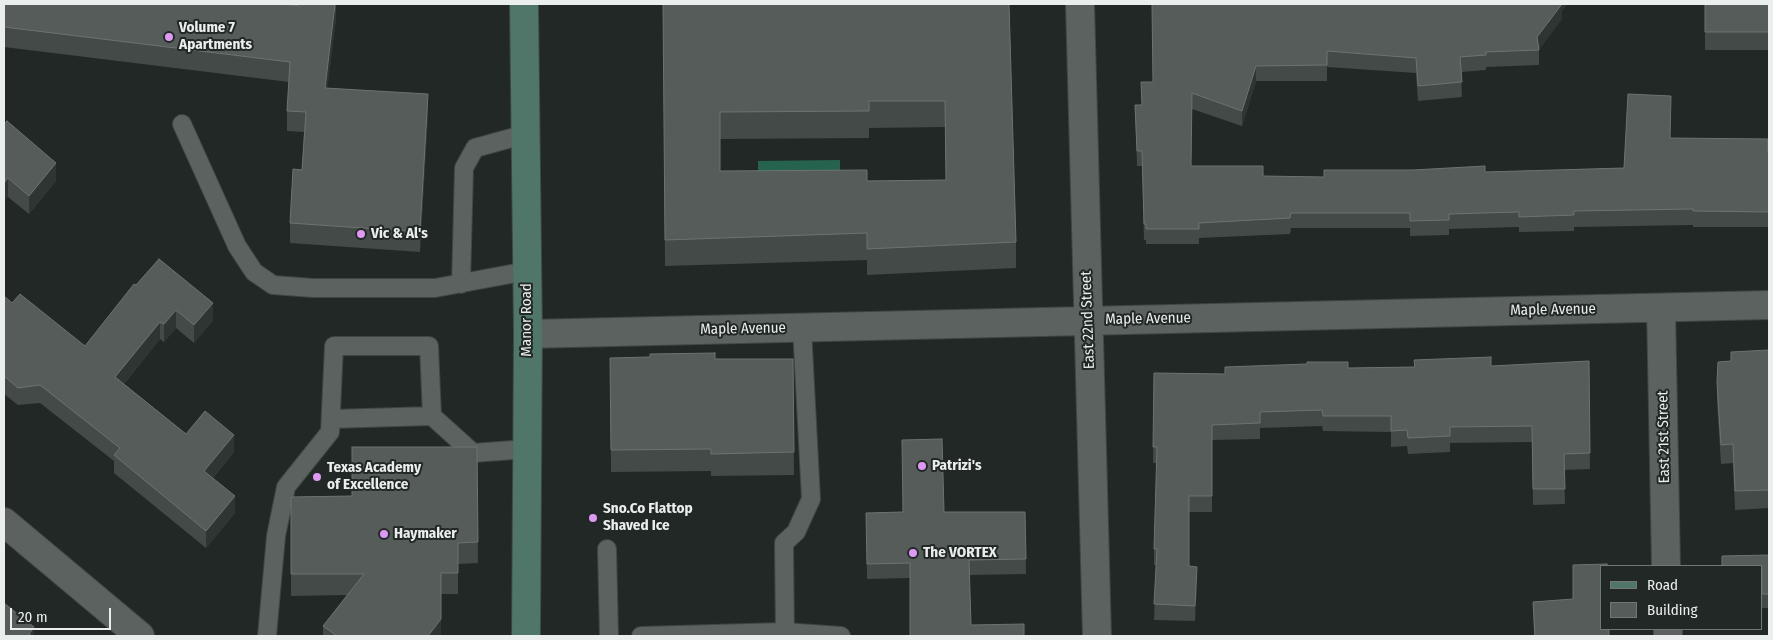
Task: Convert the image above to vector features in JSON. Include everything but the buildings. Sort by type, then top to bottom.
[{"type":"main road","name":"Manor Road","points":[[524,4],[528,334],[526,636]]},
{"type":"street","name":"East 22nd Street","points":[[1080,4],[1097,636]]},
{"type":"street","name":"Maple Avenue","points":[[528,334],[1769,305]]},
{"type":"street","name":"East 21st Street","points":[[1661,308],[1666,565]]},
{"type":"street","points":[[4,522],[140,636]]},
{"type":"lane","points":[[182,124],[237,246],[254,272],[273,284],[313,288],[435,288],[527,271]]},
{"type":"lane","points":[[461,284],[464,168],[475,148],[526,134]]},
{"type":"lane","points":[[785,634],[784,542],[796,532],[811,499],[802,328]]},
{"type":"lane","points":[[267,636],[276,536],[286,487],[330,432],[334,346],[429,346],[432,416]]},
{"type":"lane","points":[[331,419],[432,416],[473,454],[527,448]]},
{"type":"lane","points":[[608,549],[609,636]]},
{"type":"lane","points":[[641,636],[785,634],[841,636]]},
{"type":"shaded area","points":[[840,160],[840,190],[758,190],[758,161]]},
{"type":"place","name":"Volume 7 Apartments","points":[[169,37]]},
{"type":"place","name":"Vic & Al's","points":[[361,234]]},
{"type":"place","name":"Patrizi's","points":[[922,466]]},
{"type":"place","name":"Texas Academy of Excellence","points":[[317,477]]},
{"type":"place","name":"Sno.Co Flattop Shaved Ice","points":[[593,518]]},
{"type":"place","name":"Haymaker","points":[[384,534]]},
{"type":"place","name":"The VORTEX","points":[[913,553]]}]
